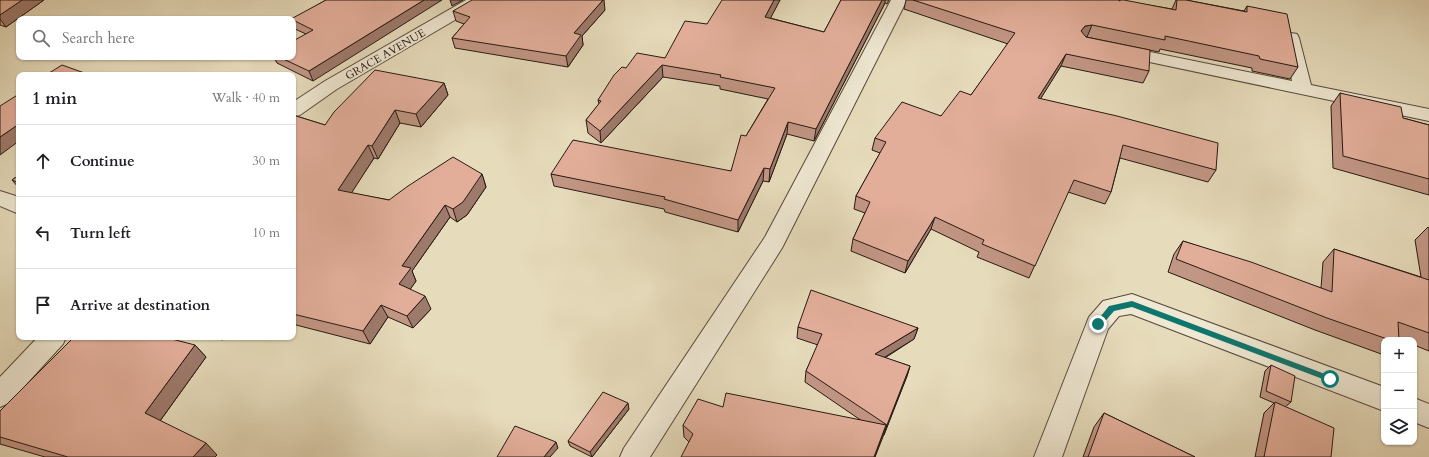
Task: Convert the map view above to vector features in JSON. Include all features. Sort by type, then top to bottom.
[{"type":"street","name":"GRACE AVENUE","points":[[296,108],[331,85],[478,0]]},
{"type":"street","points":[[634,457],[774,242],[899,0]]},
{"type":"street","points":[[1289,28],[1303,89]]},
{"type":"street","points":[[1102,46],[1429,115]]},
{"type":"street","points":[[0,198],[16,205]]},
{"type":"street","points":[[1048,457],[1098,324],[1112,308],[1132,304],[1381,398]]},
{"type":"street","points":[[0,395],[51,340]]},
{"type":"street","points":[[1417,411],[1429,416]]},
{"type":"building","points":[[0,0],[22,0],[0,15]]},
{"type":"building","points":[[326,0],[424,0],[309,71],[285,60],[296,60],[296,39],[313,30],[296,22],[296,16]]},
{"type":"building","points":[[472,0],[603,0],[574,33],[581,35],[566,56],[452,38],[470,17],[453,11]]},
{"type":"building","points":[[722,0],[774,0],[765,17],[824,32],[841,0],[882,0],[816,129],[788,122],[770,169],[764,168],[738,220],[664,199],[665,197],[551,174],[573,140],[731,171],[741,135],[746,136],[775,88],[720,77],[721,75],[662,65],[600,131],[586,120],[601,101],[598,100],[614,75],[622,67],[626,68],[637,53],[665,58],[685,21],[707,24]]},
{"type":"building","points":[[913,0],[1124,0],[1176,10],[1177,0],[1186,0],[1247,12],[1247,6],[1287,14],[1298,67],[1260,59],[1259,56],[1165,36],[1165,40],[1092,25],[1085,26],[1081,31],[1086,37],[1150,50],[1149,71],[1066,54],[1038,98],[1117,116],[1218,143],[1216,170],[1123,145],[1111,192],[1074,180],[1035,266],[982,244],[984,240],[935,217],[908,261],[853,239],[870,202],[856,196],[886,142],[875,138],[902,102],[941,116],[960,91],[971,95],[1015,33]]},
{"type":"building","points":[[62,65],[82,72],[51,72]]},
{"type":"building","points":[[375,70],[444,83],[416,114],[395,110],[372,146],[368,145],[338,190],[389,200],[453,157],[482,174],[463,202],[453,209],[445,205],[402,266],[411,268],[399,284],[425,296],[407,316],[381,305],[363,331],[296,315],[296,116],[325,125],[334,112]]},
{"type":"building","points":[[1340,93],[1401,107],[1403,118],[1429,125],[1429,179],[1343,156]]},
{"type":"building","points":[[16,96],[16,126],[0,137],[0,106]]},
{"type":"building","points":[[1183,241],[1251,262],[1332,292],[1334,249],[1429,280],[1429,333],[1398,322],[1399,337],[1381,337],[1327,318],[1176,259]]},
{"type":"building","points":[[811,290],[918,328],[875,354],[910,366],[887,425],[806,371],[822,334],[798,327]]},
{"type":"building","points":[[71,340],[176,340],[195,345],[145,413],[206,443],[193,457],[68,457],[0,437],[0,411]]},
{"type":"building","points":[[1271,365],[1295,376],[1291,402],[1266,391]]},
{"type":"building","points":[[603,392],[628,403],[590,452],[568,441]]},
{"type":"building","points":[[726,393],[886,425],[874,457],[681,457],[693,434],[683,425],[698,399],[723,407]]},
{"type":"building","points":[[1275,402],[1334,428],[1331,457],[1264,457]]},
{"type":"building","points":[[1104,413],[1195,457],[1088,457]]},
{"type":"building","points":[[515,426],[556,442],[544,457],[497,457]]},
{"type":"route","points":[[1098,324],[1112,308],[1132,304],[1330,379]]}]
